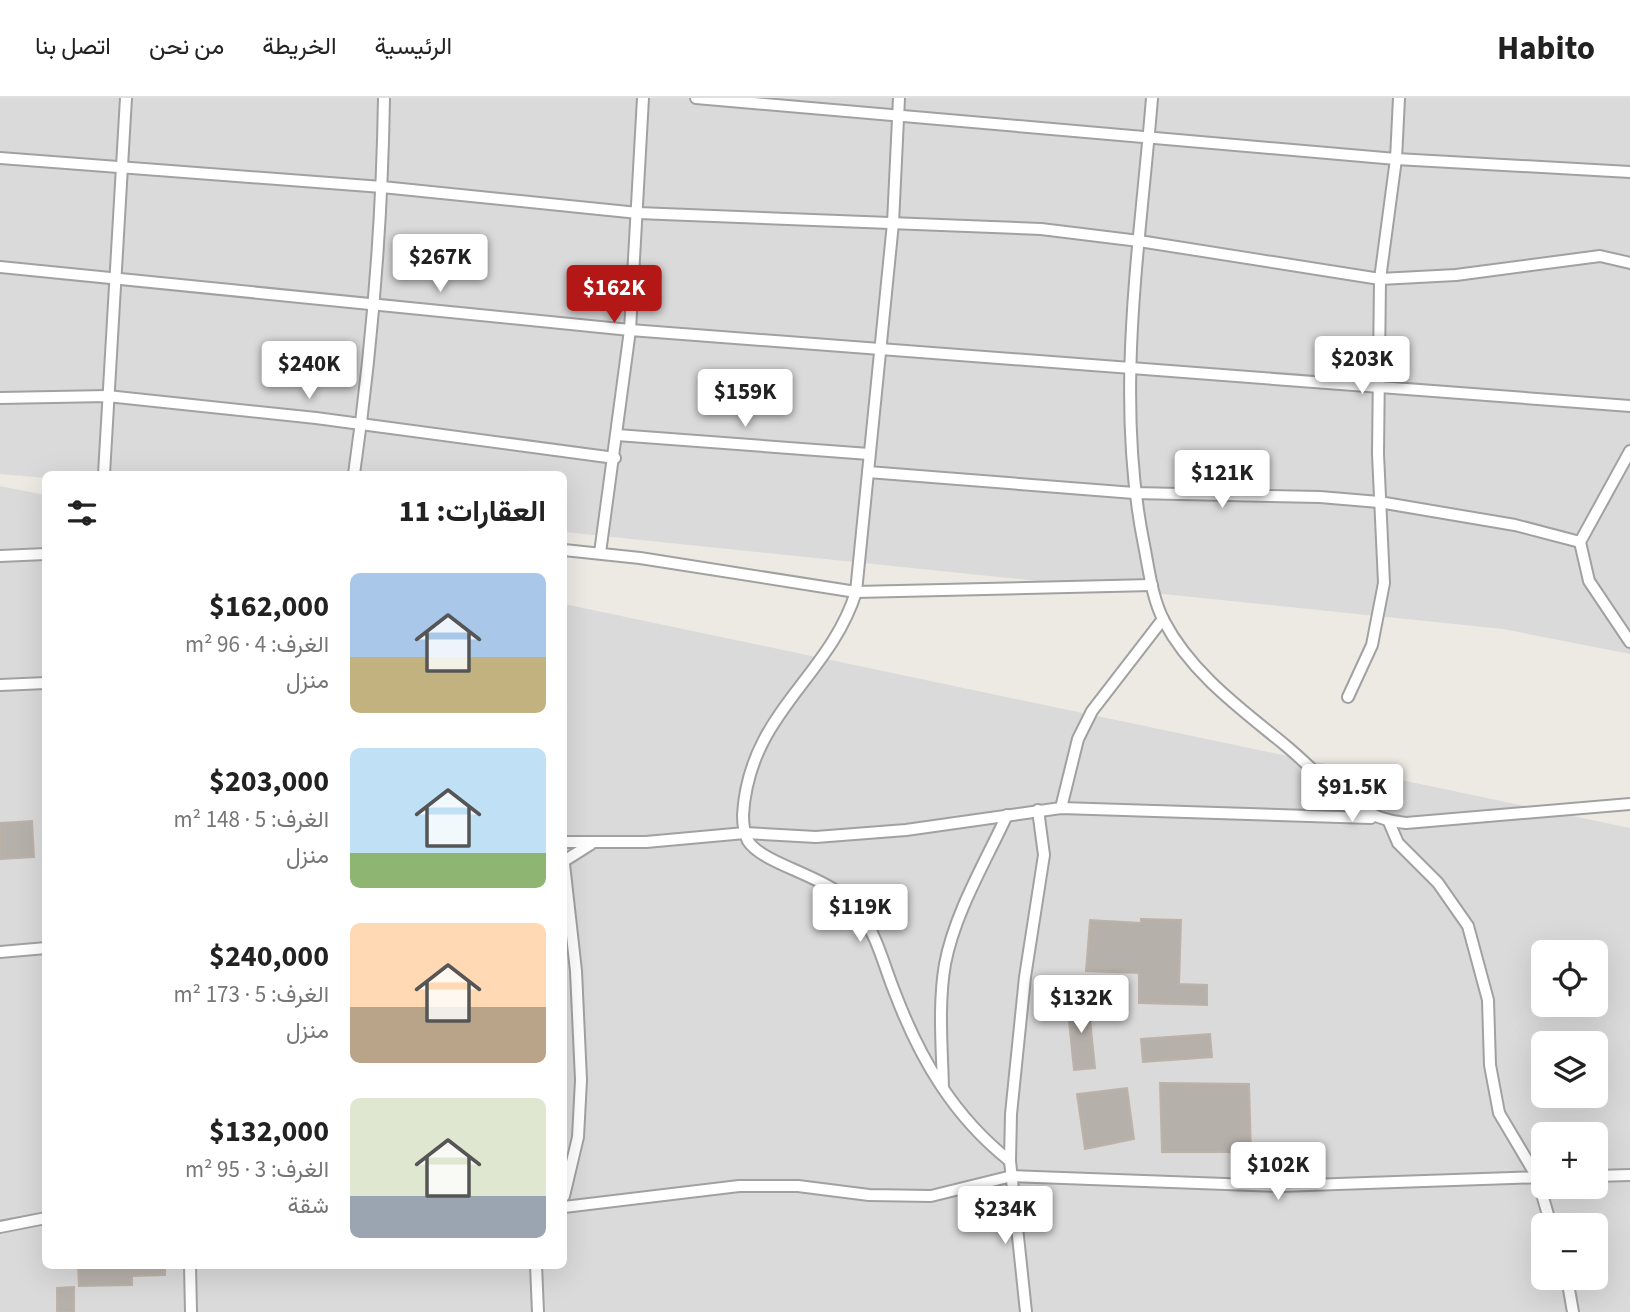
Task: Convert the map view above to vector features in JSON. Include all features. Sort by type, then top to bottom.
[{"type":"street","points":[[104,471],[113,276],[123,169],[126,98]]},
{"type":"street","points":[[355,471],[374,303],[382,187],[384,98]]},
{"type":"street","points":[[600,553],[629,330],[643,98]]},
{"type":"street","points":[[696,98],[1396,159],[1630,172]]},
{"type":"street","points":[[900,98],[893,223],[878,348],[856,592],[833,645],[795,689],[767,731],[756,757],[745,801],[745,833],[754,847],[824,882],[845,896],[861,912],[877,945],[909,1031],[943,1091],[968,1123],[1010,1161]]},
{"type":"street","points":[[1152,98],[1128,367],[1133,493],[1152,585],[1163,619],[1181,649],[1206,677],[1353,805],[1374,818]]},
{"type":"street","points":[[1348,697],[1372,645],[1380,613],[1384,554],[1379,502],[1380,279],[1396,159],[1399,98]]},
{"type":"street","points":[[0,158],[382,187],[638,213],[1041,229],[1139,241],[1380,279],[1470,273],[1600,256],[1630,263]]},
{"type":"street","points":[[0,267],[113,276],[629,330],[1128,367],[1378,389],[1630,406]]},
{"type":"street","points":[[0,398],[107,396],[361,424],[614,458]]},
{"type":"street","points":[[617,435],[869,454]]},
{"type":"street","points":[[1630,451],[1580,542],[1590,581],[1630,642]]},
{"type":"street","points":[[868,472],[1133,493],[1320,497],[1379,502],[1515,525],[1580,542]]},
{"type":"street","points":[[567,550],[856,592],[1152,585]]},
{"type":"street","points":[[0,556],[42,554]]},
{"type":"street","points":[[1060,808],[1078,739],[1092,711],[1163,619]]},
{"type":"street","points":[[0,685],[42,683]]},
{"type":"street","points":[[567,842],[593,843],[745,833],[816,837],[1060,808],[1374,818],[1406,824],[1630,804]]},
{"type":"street","points":[[1026,1312],[1010,1161],[1011,1114],[1026,977],[1044,855],[1038,810]]},
{"type":"street","points":[[943,1091],[940,1012],[946,963],[963,909],[1007,815]]},
{"type":"street","points":[[1389,822],[1398,843],[1438,883],[1468,926],[1486,989],[1490,1065],[1499,1113],[1531,1163]]},
{"type":"street","points":[[567,860],[593,843]]},
{"type":"street","points":[[567,889],[576,971],[581,1080],[578,1137],[567,1183]]},
{"type":"street","points":[[0,952],[42,948]]},
{"type":"street","points":[[1608,1176],[1630,1175]]},
{"type":"street","points":[[567,1207],[740,1186],[798,1186],[869,1195],[931,1196],[1012,1177],[1280,1186],[1531,1177]]},
{"type":"street","points":[[0,1227],[42,1219]]},
{"type":"street","points":[[190,1269],[191,1312]]},
{"type":"street","points":[[536,1269],[538,1312]]},
{"type":"street","points":[[1569,1290],[1573,1312]]},
{"type":"shaded area","points":[[0,98],[1630,98],[1630,654],[1503,629],[567,532],[567,471],[42,471],[42,478],[0,474]]},
{"type":"shaded area","points":[[0,486],[42,494],[42,1269],[567,1269],[567,605],[1630,828],[1630,1312],[0,1312]]},
{"type":"building","points":[[32,821],[34,857],[0,859],[0,823]]},
{"type":"building","points":[[1141,919],[1181,920],[1179,984],[1207,985],[1207,1005],[1139,1003],[1139,973],[1086,971],[1090,920],[1141,923]]},
{"type":"building","points":[[1088,1000],[1095,1068],[1074,1070],[1067,1002]]},
{"type":"building","points":[[1210,1034],[1212,1057],[1143,1062],[1141,1039]]},
{"type":"building","points":[[1160,1083],[1249,1084],[1251,1152],[1162,1152]]},
{"type":"building","points":[[1127,1088],[1134,1139],[1085,1149],[1077,1094]]},
{"type":"building","points":[[78,1269],[165,1269],[165,1275],[132,1276],[132,1285],[79,1286]]},
{"type":"building","points":[[74,1287],[74,1312],[57,1312],[57,1288]]}]
